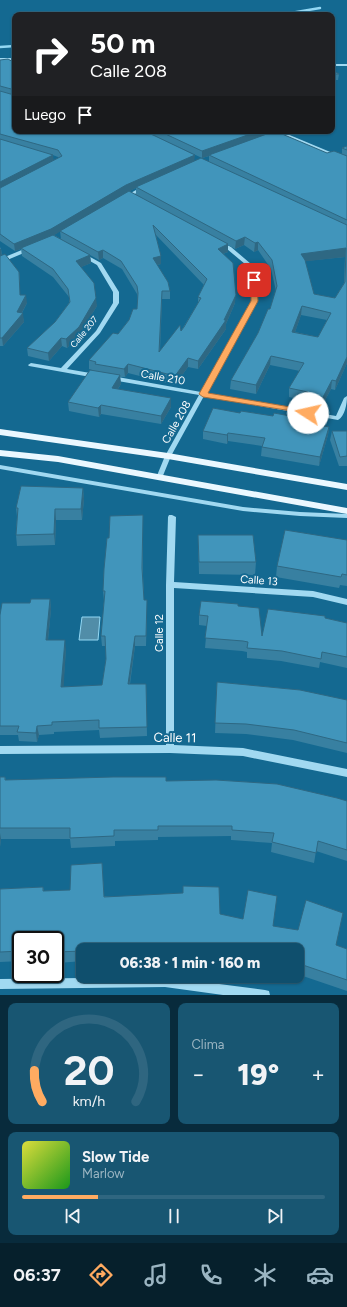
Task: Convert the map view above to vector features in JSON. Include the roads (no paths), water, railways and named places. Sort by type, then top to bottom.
[{"type":"main road","points":[[0,432],[168,456],[347,487]]},
{"type":"main road","points":[[0,453],[58,459],[347,511]]},
{"type":"street","points":[[0,59],[12,59]]},
{"type":"street","points":[[335,65],[347,65]]},
{"type":"street","points":[[280,134],[347,161]]},
{"type":"street","points":[[122,199],[150,185]]},
{"type":"street","points":[[129,195],[135,198]]},
{"type":"street","name":"Calle 208","points":[[159,478],[168,456],[254,301],[254,269],[229,248],[215,241]]},
{"type":"street","points":[[0,261],[34,247]]},
{"type":"street","name":"Calle 207","points":[[63,370],[98,332],[116,303],[116,292],[99,264],[80,253]]},
{"type":"street","name":"Calle 210","points":[[31,365],[338,418],[347,398]]},
{"type":"street","points":[[0,466],[243,509],[347,516]]},
{"type":"street","name":"Calle 12","points":[[170,749],[170,585],[172,517]]},
{"type":"street","name":"Calle 13","points":[[170,585],[314,594],[347,602]]},
{"type":"street","name":"Calle 11","points":[[0,750],[170,749],[243,752],[347,773]]},
{"type":"street","points":[[0,984],[165,982],[264,995]]},
{"type":"water","points":[[82,617],[100,617],[98,640],[79,640]]},
{"type":"waterway","points":[[297,12],[320,8]]},
{"type":"waterway","points":[[0,47],[12,46]]}]
